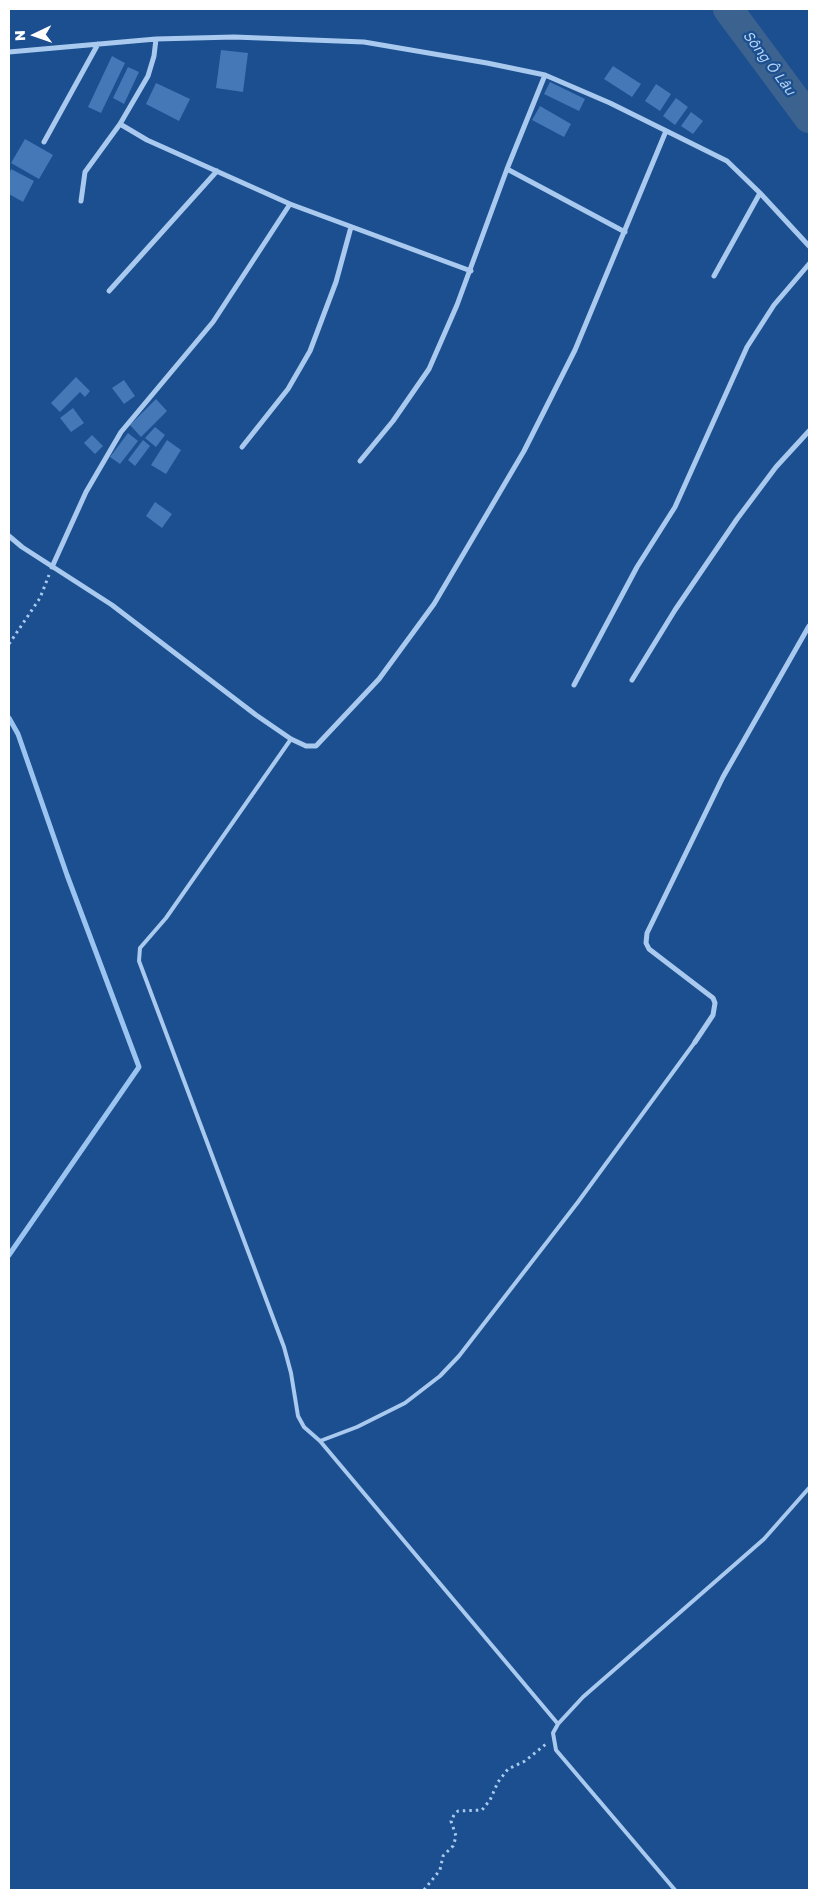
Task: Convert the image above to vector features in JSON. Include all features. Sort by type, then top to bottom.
[{"type":"street","points":[[9,52],[156,39],[234,36],[364,42],[545,75],[610,103],[727,161],[760,193],[809,246]]},
{"type":"street","points":[[81,201],[85,172],[120,124],[148,76],[154,56],[156,39]]},
{"type":"street","points":[[44,142],[98,44]]},
{"type":"street","points":[[360,462],[393,421],[429,369],[471,270],[507,169],[545,75]]},
{"type":"street","points":[[120,124],[148,140],[290,204],[471,270]]},
{"type":"street","points":[[9,536],[52,567],[112,605],[217,686],[291,739],[306,746],[316,746],[326,738],[378,679],[434,604],[542,415],[575,350],[666,131]]},
{"type":"street","points":[[507,169],[625,232]]},
{"type":"street","points":[[108,290],[217,171]]},
{"type":"street","points":[[714,276],[760,193]]},
{"type":"street","points":[[52,567],[86,492],[105,456],[135,413],[213,322],[290,204]]},
{"type":"street","points":[[242,447],[288,389],[310,351],[336,282],[351,227]]},
{"type":"street","points":[[574,685],[637,567],[675,507],[748,347],[774,305],[809,264]]},
{"type":"street","points":[[632,680],[675,610],[737,519],[776,467],[809,431]]},
{"type":"street","points":[[695,1042],[713,1015],[715,1003],[713,998],[649,949],[646,943],[647,933],[693,834],[732,760],[809,626]]},
{"type":"lane","points":[[291,739],[166,918],[140,948],[138,955],[224,1192],[284,1347],[291,1372],[298,1416],[304,1427],[320,1441],[558,1724]]},
{"type":"lane","points":[[320,1441],[357,1427],[405,1402],[440,1376],[459,1356],[578,1202],[695,1042]]},
{"type":"lane","points":[[675,1890],[556,1750],[552,1739],[558,1724],[632,1652],[693,1603],[764,1540],[809,1488]]},
{"type":"path","points":[[9,644],[40,598],[52,567]]},
{"type":"path","points":[[424,1890],[440,1870],[444,1856],[455,1840],[456,1836],[451,1821],[454,1815],[458,1811],[482,1810],[508,1769],[525,1761],[552,1739]]},
{"type":"building","points":[[221,50],[248,53],[243,92],[216,88]]},
{"type":"building","points":[[112,56],[125,63],[101,113],[88,107]]},
{"type":"building","points":[[613,66],[641,84],[632,97],[604,79]]},
{"type":"building","points":[[128,67],[139,72],[124,104],[113,98]]},
{"type":"building","points":[[550,82],[585,99],[579,111],[544,94]]},
{"type":"building","points":[[156,83],[190,99],[179,121],[146,104]]},
{"type":"building","points":[[656,84],[671,94],[660,111],[645,101]]},
{"type":"building","points":[[676,98],[688,107],[675,125],[663,116]]},
{"type":"building","points":[[540,106],[571,124],[564,137],[532,120]]},
{"type":"building","points":[[691,112],[703,121],[693,134],[681,126]]},
{"type":"building","points":[[25,139],[53,155],[39,179],[11,163]]},
{"type":"building","points":[[11,169],[34,181],[23,202],[9,194],[9,174]]},
{"type":"building","points":[[76,377],[90,391],[85,397],[80,392],[60,412],[51,403]]},
{"type":"building","points":[[124,380],[135,396],[124,404],[112,388]]},
{"type":"building","points":[[156,399],[167,411],[141,437],[130,425]]},
{"type":"building","points":[[73,408],[84,423],[71,432],[60,418]]},
{"type":"building","points":[[155,427],[165,435],[156,447],[145,438]]},
{"type":"building","points":[[128,433],[138,441],[120,464],[110,457]]},
{"type":"building","points":[[92,435],[103,446],[95,454],[84,443]]},
{"type":"building","points":[[143,440],[150,446],[135,466],[128,460]]},
{"type":"building","points":[[167,440],[181,450],[166,474],[151,465]]},
{"type":"building","points":[[155,502],[172,514],[162,528],[146,516]]},
{"type":"waterway","name":"Sông Ô Lâu","points":[[728,9],[809,118]]},
{"type":"waterway","points":[[9,718],[18,734],[67,875],[139,1067],[9,1255]]}]
